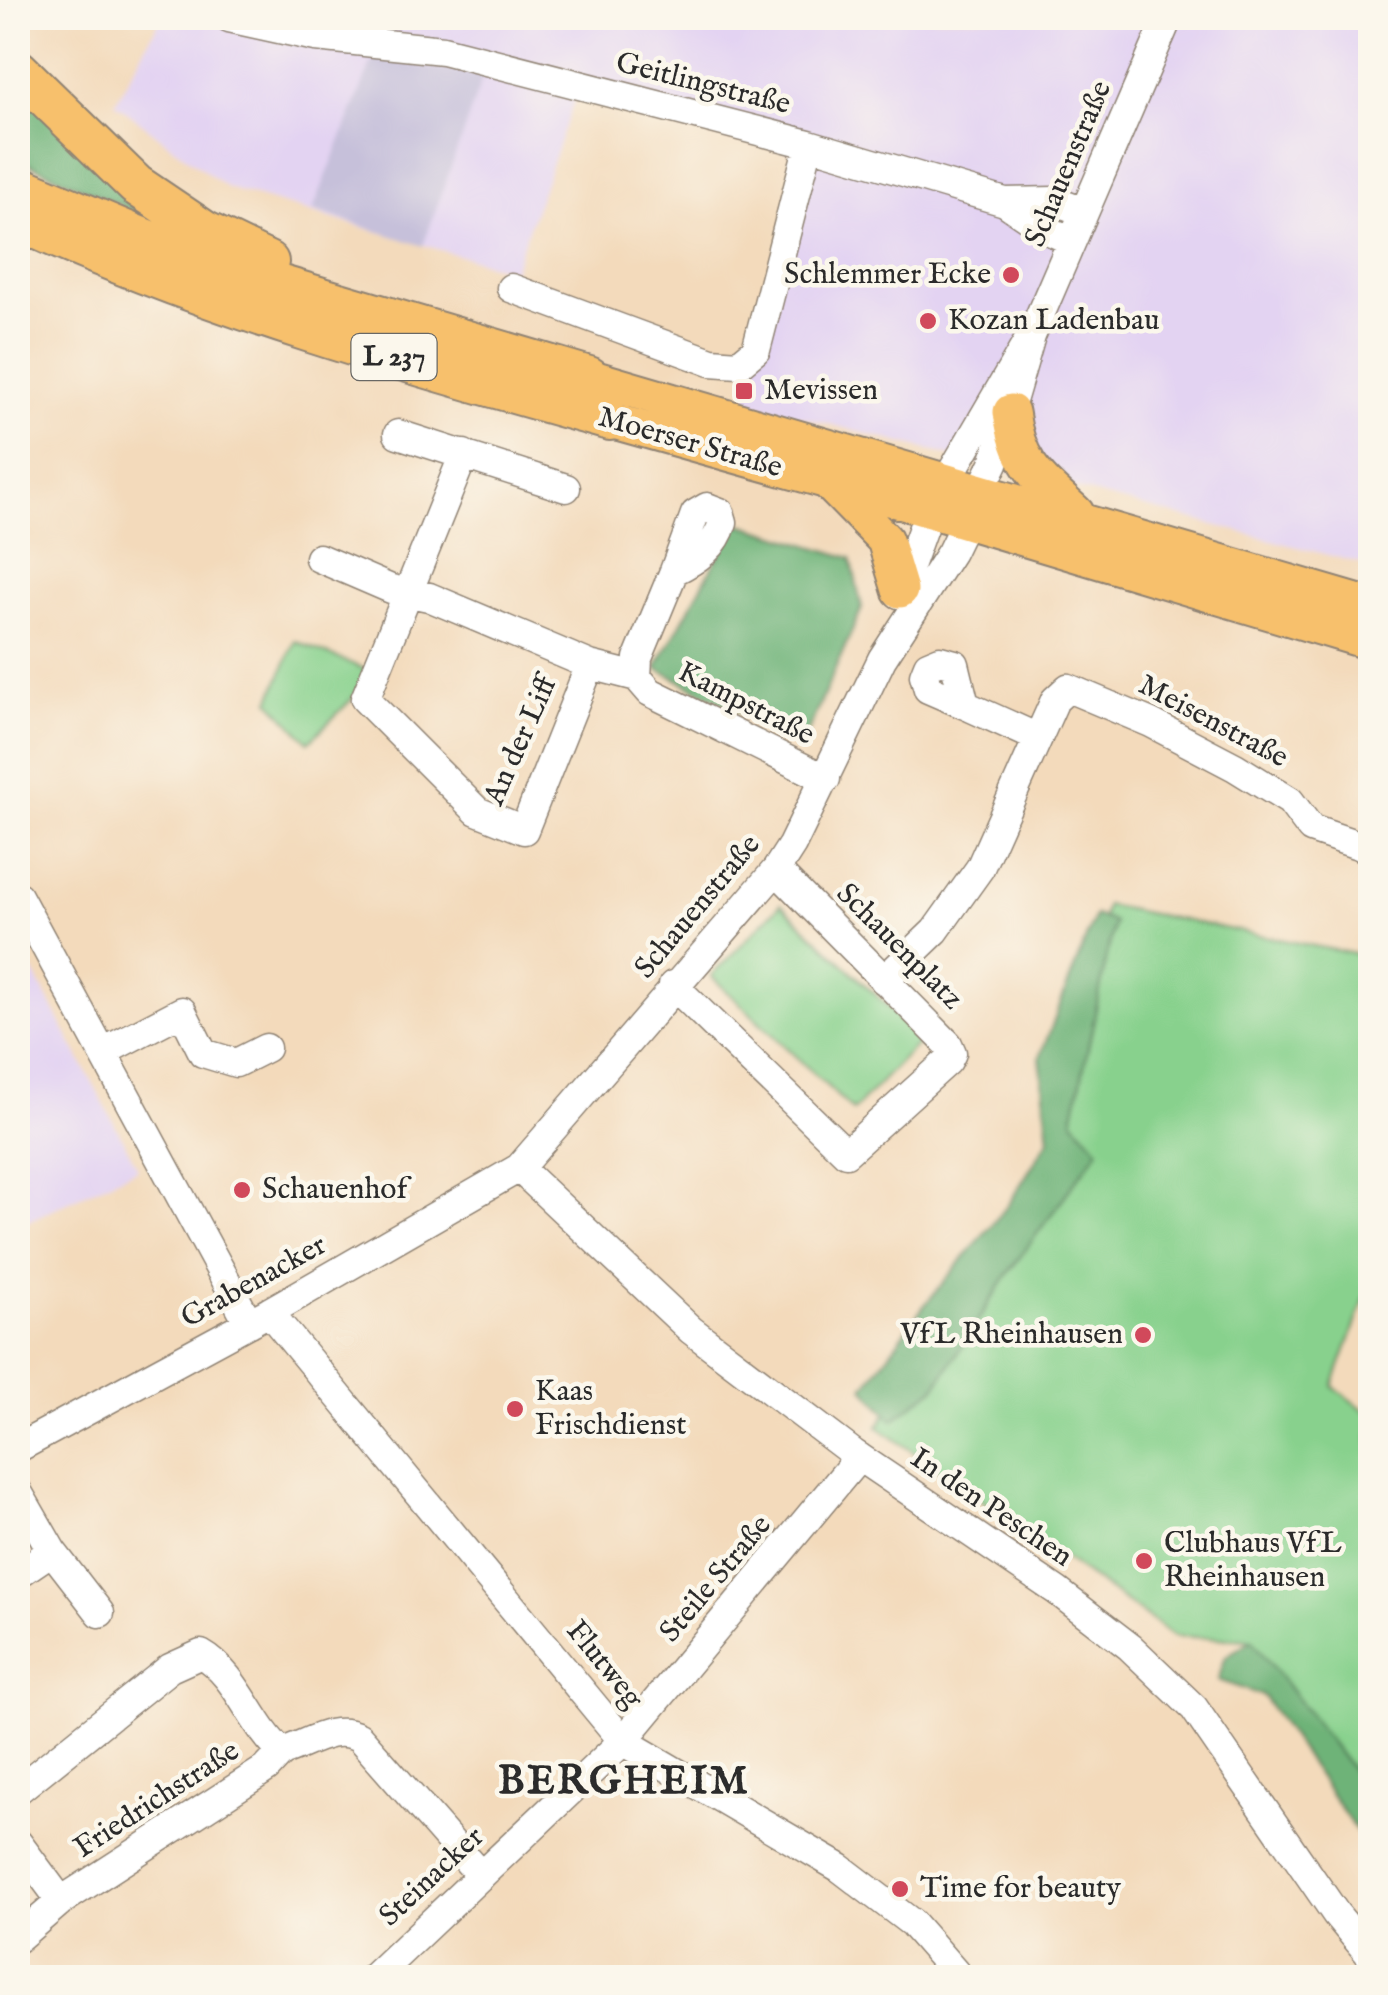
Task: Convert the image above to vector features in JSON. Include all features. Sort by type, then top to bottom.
[{"type":"highway","name":"L 237","points":[[18,70],[136,185],[204,231],[291,274],[349,292],[366,313]]},
{"type":"highway","name":"Moerser Straße","points":[[18,186],[194,260],[590,378]]},
{"type":"highway","name":"Moerser Straße","points":[[18,220],[180,288],[348,344],[610,420]]},
{"type":"main road","name":"Moerser Straße","points":[[590,378],[1370,642]]},
{"type":"main road","points":[[1011,412],[1015,443],[1025,465],[1080,517]]},
{"type":"main road","name":"Moerser Straße","points":[[610,420],[828,483],[937,496]]},
{"type":"main road","points":[[828,483],[885,540],[900,590]]},
{"type":"main road","name":"Moerser Straße","points":[[972,507],[1080,517],[1370,606]]},
{"type":"street","name":"Geitlingstraße","points":[[229,18],[316,37],[444,50],[809,144],[1006,202],[1055,201],[1084,212]]},
{"type":"street","name":"Schauenstraße","points":[[882,659],[900,590],[937,496],[1031,336],[1168,18]]},
{"type":"street","name":"Geitlingstraße","points":[[511,288],[711,362],[739,364],[756,350],[809,144]]},
{"type":"street","name":"Geitlingstraße","points":[[1006,202],[1042,228],[1072,240]]},
{"type":"street","name":"Schauenstraße","points":[[519,1168],[776,870],[826,779],[882,659],[951,552],[1011,412],[1031,336]]},
{"type":"street","points":[[398,434],[566,488]]},
{"type":"street","name":"An der Liff","points":[[464,454],[365,699],[478,811],[524,830],[590,666]]},
{"type":"street","name":"An der Liff","points":[[319,558],[409,594],[430,597],[590,666],[637,677]]},
{"type":"street","name":"Kampstraße","points":[[674,571],[638,658],[637,677],[650,692],[826,779]]},
{"type":"street","name":"Meisenstraße","points":[[1038,738],[1055,700],[1068,688],[1151,723],[1235,767],[1290,801],[1311,829],[1370,849]]},
{"type":"street","points":[[884,980],[960,900],[997,834],[1038,738],[965,705]]},
{"type":"street","name":"Schauenplatz","points":[[674,985],[846,1153],[952,1052],[776,870]]},
{"type":"street","name":"Flutweg","points":[[18,896],[259,1317],[623,1741],[840,1868],[912,1923],[960,1978]]},
{"type":"street","points":[[105,1051],[177,1000],[203,1053],[236,1063],[266,1048]]},
{"type":"street","name":"Grabenacker","points":[[18,1448],[259,1317],[519,1168]]},
{"type":"street","name":"In den Peschen","points":[[519,1168],[691,1330],[859,1458],[1058,1591],[1130,1647],[1194,1708],[1336,1914],[1370,1954]]},
{"type":"street","name":"Steile Straße","points":[[623,1741],[859,1458]]},
{"type":"street","points":[[18,1492],[52,1552],[100,1614]]},
{"type":"street","points":[[18,1574],[52,1552]]},
{"type":"street","points":[[18,1790],[170,1668],[201,1654],[218,1664],[267,1739],[282,1752],[346,1730],[359,1738],[481,1876]]},
{"type":"street","name":"Steinacker","points":[[373,1978],[623,1741]]},
{"type":"street","name":"Friedrichstraße","points":[[18,1938],[61,1901],[267,1768],[282,1752]]},
{"type":"street","points":[[18,1843],[61,1901]]},
{"type":"shaded area","points":[[161,18],[1370,18],[1370,566],[745,402],[812,157],[576,96],[513,271],[227,188],[115,103]]},
{"type":"shaded area","points":[[373,59],[483,76],[423,246],[313,210]]},
{"type":"shaded area","points":[[18,943],[138,1168],[18,1226]]},
{"type":"green space","points":[[18,82],[170,228],[18,159]]},
{"type":"green space","points":[[737,523],[851,558],[862,608],[802,745],[656,668]]},
{"type":"green space","points":[[295,641],[370,671],[353,698],[309,742],[270,701]]},
{"type":"green space","points":[[781,904],[922,1039],[853,1111],[711,976]]},
{"type":"green space","name":"VfL Rheinhausen","points":[[1106,905],[1370,957],[1370,1284],[1333,1386],[1370,1414],[1370,1794],[1252,1640],[1174,1636],[878,1427],[1055,1139]]},
{"type":"green space","points":[[1095,915],[1114,922],[1073,1120],[1099,1149],[1009,1272],[935,1388],[893,1420],[864,1388],[924,1306],[1008,1205],[1049,1139],[1040,1057]]},
{"type":"green space","points":[[1252,1640],[1370,1794],[1370,1851],[1263,1696],[1218,1680],[1226,1656]]},
{"type":"place","name":"Schlemmer Ecke","points":[[1011,275]]},
{"type":"place","name":"Kozan Ladenbau","points":[[928,321]]},
{"type":"place","name":"Mevissen","points":[[744,391]]},
{"type":"place","name":"Schauenhof","points":[[242,1190]]},
{"type":"place","name":"VfL Rheinhausen","points":[[1143,1335]]},
{"type":"place","name":"Kaas Frischdienst","points":[[515,1409]]},
{"type":"place","name":"Clubhaus VfL Rheinhausen","points":[[1144,1561]]},
{"type":"place","name":"Time for beauty","points":[[900,1889]]},
{"type":"district","name":"BERGHEIM","points":[[624,1782]]}]
